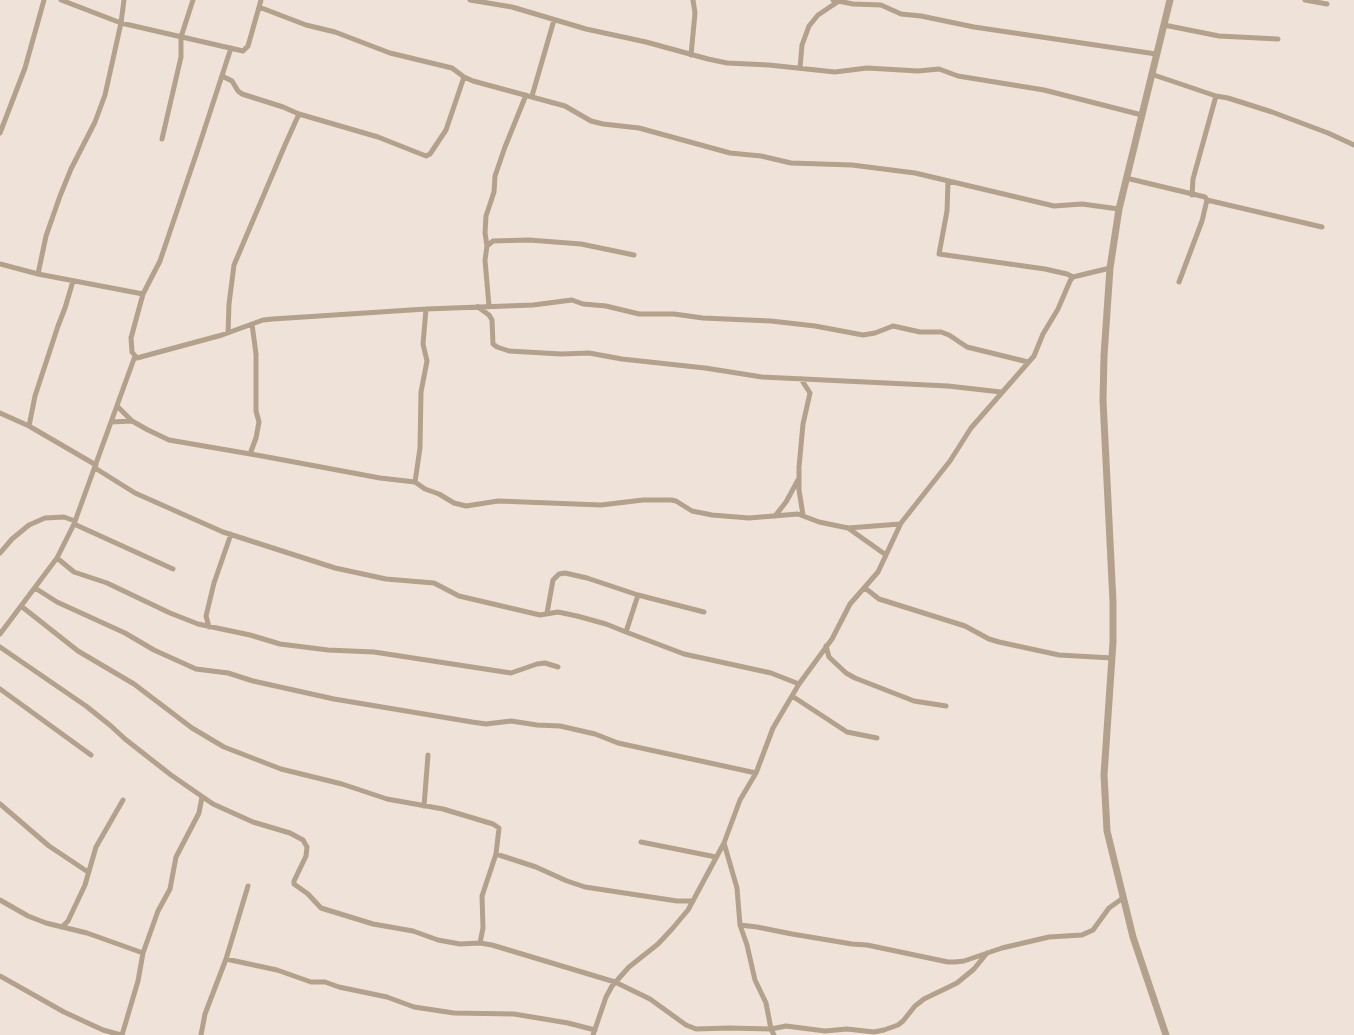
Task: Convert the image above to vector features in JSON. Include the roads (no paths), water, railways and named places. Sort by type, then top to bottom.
[{"type":"street","points":[[0,133],[25,68],[44,0]]},
{"type":"street","points":[[61,0],[121,23],[243,51],[260,3],[306,25],[390,53],[452,68],[464,77],[572,109],[591,121],[603,124],[639,128],[730,153],[791,163],[852,165],[915,173],[1054,206],[1082,204],[1119,209]]},
{"type":"street","points":[[38,274],[46,236],[60,197],[105,95],[124,0]]},
{"type":"street","points":[[162,139],[181,57],[181,37],[193,0]]},
{"type":"street","points":[[470,0],[512,7],[727,63],[835,72],[867,68],[918,71],[939,69],[958,76],[1044,90],[1142,116]]},
{"type":"street","points":[[691,55],[695,13],[693,0]]},
{"type":"street","points":[[1166,1035],[1133,937],[1107,831],[1104,775],[1113,602],[1103,400],[1110,268],[1119,209],[1170,0]]},
{"type":"street","points":[[1305,0],[1327,4]]},
{"type":"street","points":[[800,68],[802,46],[809,26],[836,1],[881,5],[908,15],[974,27],[1156,54]]},
{"type":"street","points":[[489,306],[486,216],[494,192],[499,161],[529,96],[554,20]]},
{"type":"street","points":[[1163,25],[1212,36],[1278,39]]},
{"type":"street","points":[[0,634],[57,558],[75,522],[135,356],[130,346],[131,338],[143,294],[160,261],[231,48]]},
{"type":"street","points":[[1151,74],[1272,112],[1354,145]]},
{"type":"street","points":[[222,76],[232,81],[242,94],[378,137],[426,156],[446,130],[464,77]]},
{"type":"street","points":[[1192,195],[1193,179],[1216,96]]},
{"type":"street","points":[[229,333],[229,304],[234,265],[299,114]]},
{"type":"street","points":[[1126,178],[1322,227]]},
{"type":"street","points":[[948,182],[947,211],[939,254],[1045,269],[1073,277]]},
{"type":"street","points":[[1179,282],[1208,200]]},
{"type":"street","points":[[486,236],[493,241],[572,243],[634,255]]},
{"type":"street","points":[[487,246],[493,241]]},
{"type":"street","points":[[0,264],[143,294]]},
{"type":"street","points":[[226,958],[277,970],[311,982],[325,982],[387,997],[414,1007],[454,1013],[514,1014],[568,1023],[594,1032],[606,997],[615,982],[658,944],[693,901],[723,843],[740,800],[756,773],[774,728],[799,684],[827,646],[850,604],[878,572],[900,524],[950,461],[971,428],[1037,350],[1069,281],[1073,277],[1110,268]]},
{"type":"street","points":[[29,426],[35,396],[73,281]]},
{"type":"street","points":[[135,356],[142,358],[273,319],[533,305],[572,300],[639,314],[771,321],[863,335],[875,334],[892,326],[920,332],[941,332],[967,347],[1028,362]]},
{"type":"street","points":[[477,306],[492,320],[493,344],[502,349],[561,354],[589,353],[762,377],[947,386],[1001,392]]},
{"type":"street","points":[[415,482],[420,448],[421,393],[427,361],[423,344],[426,309]]},
{"type":"street","points":[[250,454],[259,422],[252,324]]},
{"type":"street","points":[[801,379],[810,393],[800,446],[799,480],[803,515]]},
{"type":"street","points":[[117,406],[132,421],[170,440],[415,482],[454,503],[466,506],[498,500],[601,505],[661,500],[676,501],[692,511],[712,516],[749,518],[792,514],[848,528],[900,524]]},
{"type":"street","points":[[0,413],[29,426],[135,493],[231,534],[335,568],[386,579],[434,583],[459,596],[536,614],[558,612],[577,616],[606,624],[684,654],[771,673],[799,684]]},
{"type":"street","points":[[111,422],[132,421]]},
{"type":"street","points":[[775,516],[799,480]]},
{"type":"street","points":[[0,553],[29,526],[45,518],[64,517],[173,569]]},
{"type":"street","points":[[848,528],[886,555]]},
{"type":"street","points":[[209,627],[206,616],[231,534]]},
{"type":"street","points":[[57,558],[74,572],[107,583],[198,624],[280,644],[302,648],[374,652],[511,673],[537,664],[545,663],[558,667]]},
{"type":"street","points":[[547,613],[553,580],[568,573],[704,612]]},
{"type":"street","points":[[35,588],[57,602],[197,669],[228,673],[301,693],[472,722],[486,724],[511,720],[560,726],[630,746],[756,773]]},
{"type":"street","points":[[864,588],[879,598],[965,626],[999,642],[1059,655],[1112,658]]},
{"type":"street","points":[[626,632],[638,595]]},
{"type":"street","points":[[21,606],[78,650],[134,684],[192,728],[224,747],[281,769],[342,784],[387,799],[461,814],[499,828],[496,854],[482,896],[483,928],[480,943]]},
{"type":"street","points":[[198,624],[206,616]]},
{"type":"street","points":[[827,646],[829,657],[855,678],[914,701],[946,706]]},
{"type":"street","points":[[0,647],[86,706],[155,763],[202,797],[253,822],[290,833],[303,840],[307,847],[306,856],[294,884],[321,908],[438,940],[492,945],[615,982],[650,999],[686,1025],[696,1029],[729,1028],[772,1032],[786,1026],[825,1031],[874,1032],[898,1025],[924,999],[957,983],[974,969],[987,953]]},
{"type":"street","points":[[820,656],[829,657]]},
{"type":"street","points":[[0,689],[91,755]]},
{"type":"street","points":[[792,696],[847,732],[877,738]]},
{"type":"street","points":[[424,806],[428,755]]},
{"type":"street","points":[[0,975],[64,1012],[103,1030],[122,1035],[138,981],[143,953],[158,911],[170,889],[176,857],[199,813],[202,797]]},
{"type":"street","points":[[62,927],[68,921],[85,885],[96,847],[124,800]]},
{"type":"street","points":[[0,804],[49,846],[88,872]]},
{"type":"street","points":[[641,842],[716,857]]},
{"type":"street","points":[[723,843],[737,888],[740,925],[772,1032]]},
{"type":"street","points":[[496,854],[585,887],[693,901]]},
{"type":"street","points":[[201,1035],[205,1014],[248,886]]},
{"type":"street","points":[[740,925],[867,945],[948,962],[964,961],[1002,948],[1049,937],[1082,935],[1093,930],[1109,908],[1123,898]]},
{"type":"street","points":[[0,900],[46,923],[87,933],[143,953]]},
{"type":"street","points":[[68,921],[73,929]]}]
